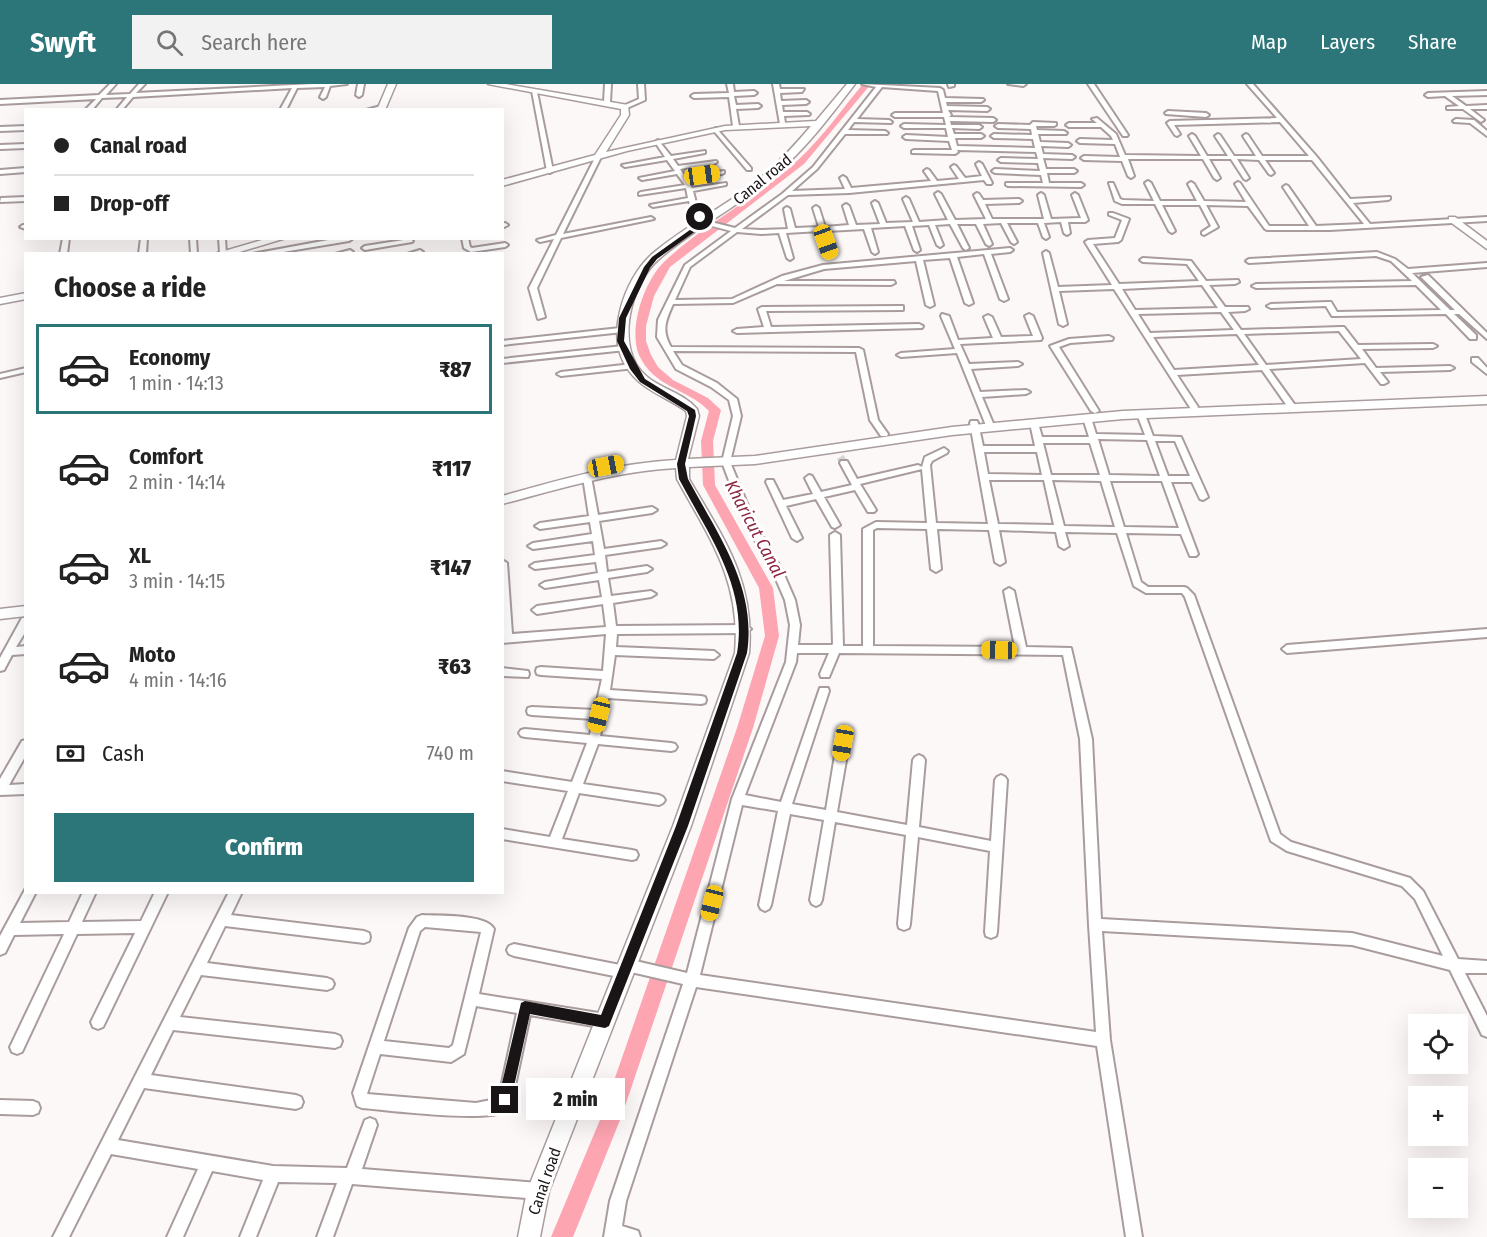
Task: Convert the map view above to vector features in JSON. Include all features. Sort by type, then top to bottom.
[{"type":"street","points":[[90,108],[113,84]]},
{"type":"street","points":[[120,108],[142,84]]},
{"type":"street","points":[[173,94],[181,84]]},
{"type":"street","points":[[0,102],[344,84]]},
{"type":"street","points":[[359,95],[361,84]]},
{"type":"street","points":[[381,108],[392,84]]},
{"type":"street","points":[[492,84],[607,102],[625,107],[642,100],[641,84]]},
{"type":"street","points":[[608,84],[607,102],[620,119]]},
{"type":"street","points":[[730,84],[736,126]]},
{"type":"street","name":"Canal road","points":[[529,1237],[538,1191],[682,826],[742,653],[746,629],[738,582],[683,479],[693,416],[691,410],[651,387],[632,366],[623,348],[620,330],[627,308],[654,258],[707,223],[780,166],[813,118],[851,84]]},
{"type":"street","points":[[865,84],[940,90],[955,153],[914,152]]},
{"type":"street","points":[[1011,84],[1023,84]]},
{"type":"street","points":[[1091,84],[1125,135]]},
{"type":"street","points":[[1250,84],[1315,158],[1368,225]]},
{"type":"street","points":[[323,97],[328,85]]},
{"type":"street","points":[[632,1237],[612,1234],[618,1201],[691,980],[738,800],[791,662],[795,625],[790,600],[777,570],[750,523],[725,459],[737,416],[733,399],[714,385],[679,367],[667,349],[660,331],[670,302],[687,266],[787,193],[815,168],[879,85]]},
{"type":"street","points":[[284,108],[296,87]]},
{"type":"street","points":[[781,119],[776,88],[802,90]]},
{"type":"street","points":[[534,92],[550,171]]},
{"type":"street","points":[[694,96],[754,93]]},
{"type":"street","points":[[1428,95],[1487,93]]},
{"type":"street","points":[[1446,94],[1484,120]]},
{"type":"street","points":[[943,100],[981,100]]},
{"type":"street","points":[[779,103],[806,102]]},
{"type":"street","points":[[734,107],[758,106]]},
{"type":"street","points":[[541,317],[533,288],[598,157],[627,111],[625,107]]},
{"type":"street","points":[[1449,108],[1487,107]]},
{"type":"street","points":[[895,114],[947,114],[987,109]]},
{"type":"street","points":[[1168,113],[1188,113],[1194,116],[1275,114]]},
{"type":"street","points":[[947,114],[993,120]]},
{"type":"street","points":[[504,182],[658,142],[781,119],[813,118]]},
{"type":"street","points":[[781,119],[813,118]]},
{"type":"street","points":[[1095,119],[1117,142],[1131,176]]},
{"type":"street","points":[[853,120],[889,122]]},
{"type":"street","points":[[1177,134],[1170,123],[1280,120]]},
{"type":"street","points":[[1456,121],[1484,120]]},
{"type":"street","points":[[1470,121],[1487,134]]},
{"type":"street","points":[[1046,184],[1033,124],[1054,124]]},
{"type":"street","points":[[1069,125],[1101,124]]},
{"type":"street","points":[[904,126],[979,127]]},
{"type":"street","points":[[998,126],[1072,157]]},
{"type":"street","points":[[0,129],[24,128]]},
{"type":"street","points":[[716,130],[749,169]]},
{"type":"street","points":[[844,132],[885,133]]},
{"type":"street","points":[[1001,160],[1064,133]]},
{"type":"street","points":[[906,137],[981,136]]},
{"type":"street","points":[[994,136],[1037,144]]},
{"type":"street","points":[[1192,136],[1217,178]]},
{"type":"street","points":[[1218,136],[1246,178]]},
{"type":"street","points":[[1246,136],[1271,173]]},
{"type":"street","points":[[1080,141],[1117,142]]},
{"type":"street","points":[[658,142],[688,188],[695,212],[707,223],[735,230],[792,231],[1003,220],[1084,220],[1075,195]]},
{"type":"street","points":[[954,148],[1037,144],[1068,145]]},
{"type":"street","points":[[0,147],[24,146]]},
{"type":"street","points":[[626,165],[703,152]]},
{"type":"street","points":[[1084,158],[1315,158]]},
{"type":"street","points":[[642,178],[679,172],[714,162]]},
{"type":"street","points":[[787,193],[815,194],[876,185],[988,180],[979,164]]},
{"type":"street","points":[[954,167],[963,180]]},
{"type":"street","points":[[0,172],[24,170]]},
{"type":"street","points":[[927,171],[935,183]]},
{"type":"street","points":[[995,171],[1074,171]]},
{"type":"street","points":[[679,172],[722,172]]},
{"type":"street","points":[[843,178],[849,190]]},
{"type":"street","points":[[903,178],[907,185]]},
{"type":"street","points":[[1148,183],[1172,231]]},
{"type":"street","points":[[641,194],[724,184]]},
{"type":"street","points":[[1008,184],[1081,185]]},
{"type":"street","points":[[1111,184],[1117,200],[1122,202],[1250,204]]},
{"type":"street","points":[[1191,184],[1215,227],[1204,233]]},
{"type":"street","points":[[1238,184],[1267,228],[1314,228],[1452,219],[1487,219]]},
{"type":"street","points":[[814,185],[815,194]]},
{"type":"street","points":[[1286,187],[1314,228]]},
{"type":"street","points":[[938,194],[966,248]]},
{"type":"street","points":[[1041,195],[1048,220]]},
{"type":"street","points":[[653,205],[691,198]]},
{"type":"street","points":[[990,221],[979,198],[1019,201]]},
{"type":"street","points":[[1350,201],[1388,198]]},
{"type":"street","points":[[1,200],[24,199]]},
{"type":"street","points":[[906,199],[917,224]]},
{"type":"street","points":[[875,203],[884,226]]},
{"type":"street","points":[[846,206],[853,227]]},
{"type":"street","points":[[816,208],[831,254]]},
{"type":"street","points":[[787,209],[792,231]]},
{"type":"street","points":[[1111,214],[1126,219],[1118,240],[1088,242],[1194,407]]},
{"type":"street","points":[[540,240],[651,219]]},
{"type":"street","points":[[1452,219],[1487,246]]},
{"type":"street","points":[[1003,220],[1014,243]]},
{"type":"street","points":[[1040,220],[1046,237]]},
{"type":"street","points":[[1064,220],[1067,234]]},
{"type":"street","points":[[978,221],[989,244]]},
{"type":"street","points":[[931,224],[940,245]]},
{"type":"street","points":[[908,225],[917,250]]},
{"type":"street","points":[[867,227],[875,252]]},
{"type":"street","points":[[782,231],[790,258]]},
{"type":"street","points":[[226,252],[276,240]]},
{"type":"street","points":[[256,246],[335,240]]},
{"type":"street","points":[[465,240],[467,248],[471,250],[505,245]]},
{"type":"street","points":[[366,251],[410,241]]},
{"type":"street","points":[[670,302],[733,301],[771,283],[823,267],[1010,250]]},
{"type":"street","points":[[987,253],[1004,299]]},
{"type":"street","points":[[1046,253],[1063,324]]},
{"type":"street","points":[[1249,261],[1377,254],[1393,260],[1421,280],[1487,337]]},
{"type":"street","points":[[953,256],[969,303]]},
{"type":"street","points":[[919,259],[930,305]]},
{"type":"street","points":[[1143,260],[1189,262],[1291,406]]},
{"type":"street","points":[[1406,271],[1487,265]]},
{"type":"street","points":[[1256,286],[1421,280]]},
{"type":"street","points":[[1421,280],[1473,337]]},
{"type":"street","points":[[1054,290],[1235,282]]},
{"type":"street","points":[[771,283],[891,283]]},
{"type":"street","points":[[752,291],[753,302],[762,309],[768,329]]},
{"type":"street","points":[[0,301],[24,296]]},
{"type":"street","points":[[1271,306],[1328,304],[1335,314],[1460,312]]},
{"type":"street","points":[[762,309],[900,308]]},
{"type":"street","points":[[1132,312],[1245,309]]},
{"type":"street","points":[[945,316],[990,424]]},
{"type":"street","points":[[955,342],[1038,338],[1029,316]]},
{"type":"street","points":[[988,317],[998,340]]},
{"type":"street","points":[[737,331],[919,326]]},
{"type":"street","points":[[1147,335],[1341,329],[1384,382]]},
{"type":"street","points":[[504,343],[620,330]]},
{"type":"street","points":[[1108,338],[1069,341],[1053,346],[1091,415],[1093,438],[1140,588],[1184,590],[1190,595],[1275,837],[1287,846],[1406,882],[1419,895],[1487,1030]]},
{"type":"street","points":[[1356,347],[1433,345]]},
{"type":"street","points":[[504,361],[623,348]]},
{"type":"street","points":[[667,349],[859,350],[874,420],[884,434]]},
{"type":"street","points":[[901,354],[959,351]]},
{"type":"street","points":[[1475,360],[1487,372]]},
{"type":"street","points":[[1172,373],[1366,361]]},
{"type":"street","points":[[966,367],[1018,364]]},
{"type":"street","points":[[561,374],[632,366]]},
{"type":"street","points":[[1374,370],[1450,368]]},
{"type":"street","points":[[0,376],[24,370]]},
{"type":"street","points":[[977,395],[1026,392]]},
{"type":"street","points":[[990,424],[1034,423],[1091,415],[1487,394]]},
{"type":"street","points":[[725,459],[884,434],[1194,407],[1487,400]]},
{"type":"street","points":[[1141,414],[1193,554]]},
{"type":"street","points":[[1034,423],[1064,546]]},
{"type":"street","points":[[975,426],[1000,562]]},
{"type":"street","points":[[504,490],[566,474],[647,458],[685,460],[840,456],[975,426]]},
{"type":"street","points":[[980,449],[1093,438],[1148,436],[1179,439],[1203,497]]},
{"type":"street","points":[[936,569],[930,525],[926,461],[944,451]]},
{"type":"street","points":[[840,456],[871,510]]},
{"type":"street","points":[[504,499],[587,477],[685,460]]},
{"type":"street","points":[[780,504],[819,496],[918,468]]},
{"type":"street","points":[[554,843],[594,740],[608,675],[612,630],[587,477]]},
{"type":"street","points":[[985,477],[1196,479]]},
{"type":"street","points":[[809,478],[835,530],[838,644],[825,674]]},
{"type":"street","points":[[770,482],[797,538]]},
{"type":"street","points":[[540,526],[652,510]]},
{"type":"street","points":[[868,649],[868,529],[889,524],[1183,531]]},
{"type":"street","points":[[533,546],[597,537]]},
{"type":"street","points":[[535,566],[661,544]]},
{"type":"street","points":[[545,585],[647,569]]},
{"type":"street","points":[[1009,591],[1021,650]]},
{"type":"street","points":[[537,610],[607,602],[651,594]]},
{"type":"street","points":[[0,614],[24,611]]},
{"type":"street","points":[[504,614],[505,639],[612,630],[746,629]]},
{"type":"street","points":[[0,667],[24,624]]},
{"type":"street","points":[[1287,649],[1487,633]]},
{"type":"street","points":[[792,649],[1067,651],[1086,739],[1103,1040],[1134,1237]]},
{"type":"street","points":[[8,652],[24,651]]},
{"type":"street","points":[[610,651],[714,655]]},
{"type":"street","points":[[541,671],[608,675]]},
{"type":"street","points":[[504,672],[524,674]]},
{"type":"street","points":[[765,905],[785,808],[824,690]]},
{"type":"street","points":[[604,694],[701,700]]},
{"type":"street","points":[[532,711],[599,715]]},
{"type":"street","points":[[525,733],[670,747]]},
{"type":"street","points":[[816,900],[843,743]]},
{"type":"street","points":[[1,791],[24,748]]},
{"type":"street","points":[[904,924],[919,760]]},
{"type":"street","points":[[504,776],[659,800]]},
{"type":"street","points":[[991,932],[1001,780]]},
{"type":"street","points":[[1,791],[24,789]]},
{"type":"street","points":[[738,800],[997,847]]},
{"type":"street","points":[[504,834],[632,855]]},
{"type":"street","points":[[0,949],[29,894]]},
{"type":"street","points":[[17,1047],[89,894]]},
{"type":"street","points":[[98,1022],[161,894]]},
{"type":"street","points":[[61,1237],[235,894]]},
{"type":"street","points":[[222,920],[364,937]]},
{"type":"street","points":[[375,1047],[455,1054],[488,929],[481,925],[422,921],[415,928],[375,1047],[360,1093],[362,1101],[476,1110],[495,1108],[505,1100],[525,1008]]},
{"type":"street","points":[[1095,925],[1353,939],[1455,964],[1487,967]]},
{"type":"street","points":[[11,929],[145,927]]},
{"type":"street","points":[[514,950],[626,967],[691,980],[1103,1040]]},
{"type":"street","points":[[198,968],[327,984]]},
{"type":"street","points":[[471,999],[605,1021]]},
{"type":"street","points":[[171,1023],[334,1041]]},
{"type":"street","points":[[141,1081],[296,1102]]},
{"type":"street","points":[[1,1109],[33,1108]]},
{"type":"street","points":[[325,1237],[370,1125]]},
{"type":"street","points":[[106,1146],[273,1174],[349,1176],[538,1191]]},
{"type":"street","points":[[175,1237],[208,1164]]},
{"type":"street","points":[[248,1237],[273,1174]]},
{"type":"waterway","name":"Kharicut Canal","points":[[562,1237],[612,1115],[745,728],[772,636],[766,588],[709,485],[707,441],[715,410],[704,400],[669,382],[654,369],[645,355],[641,341],[640,326],[643,312],[666,265],[801,162],[867,84]]},
{"type":"tunnel","points":[[840,457],[844,463]]},
{"type":"route","points":[[505,1100],[525,1008],[605,1021],[682,826],[742,653],[746,629],[738,582],[683,479],[681,464],[693,416],[691,410],[682,402],[642,380],[633,369],[620,341],[623,318],[647,268],[654,258],[705,222],[700,217]]}]
